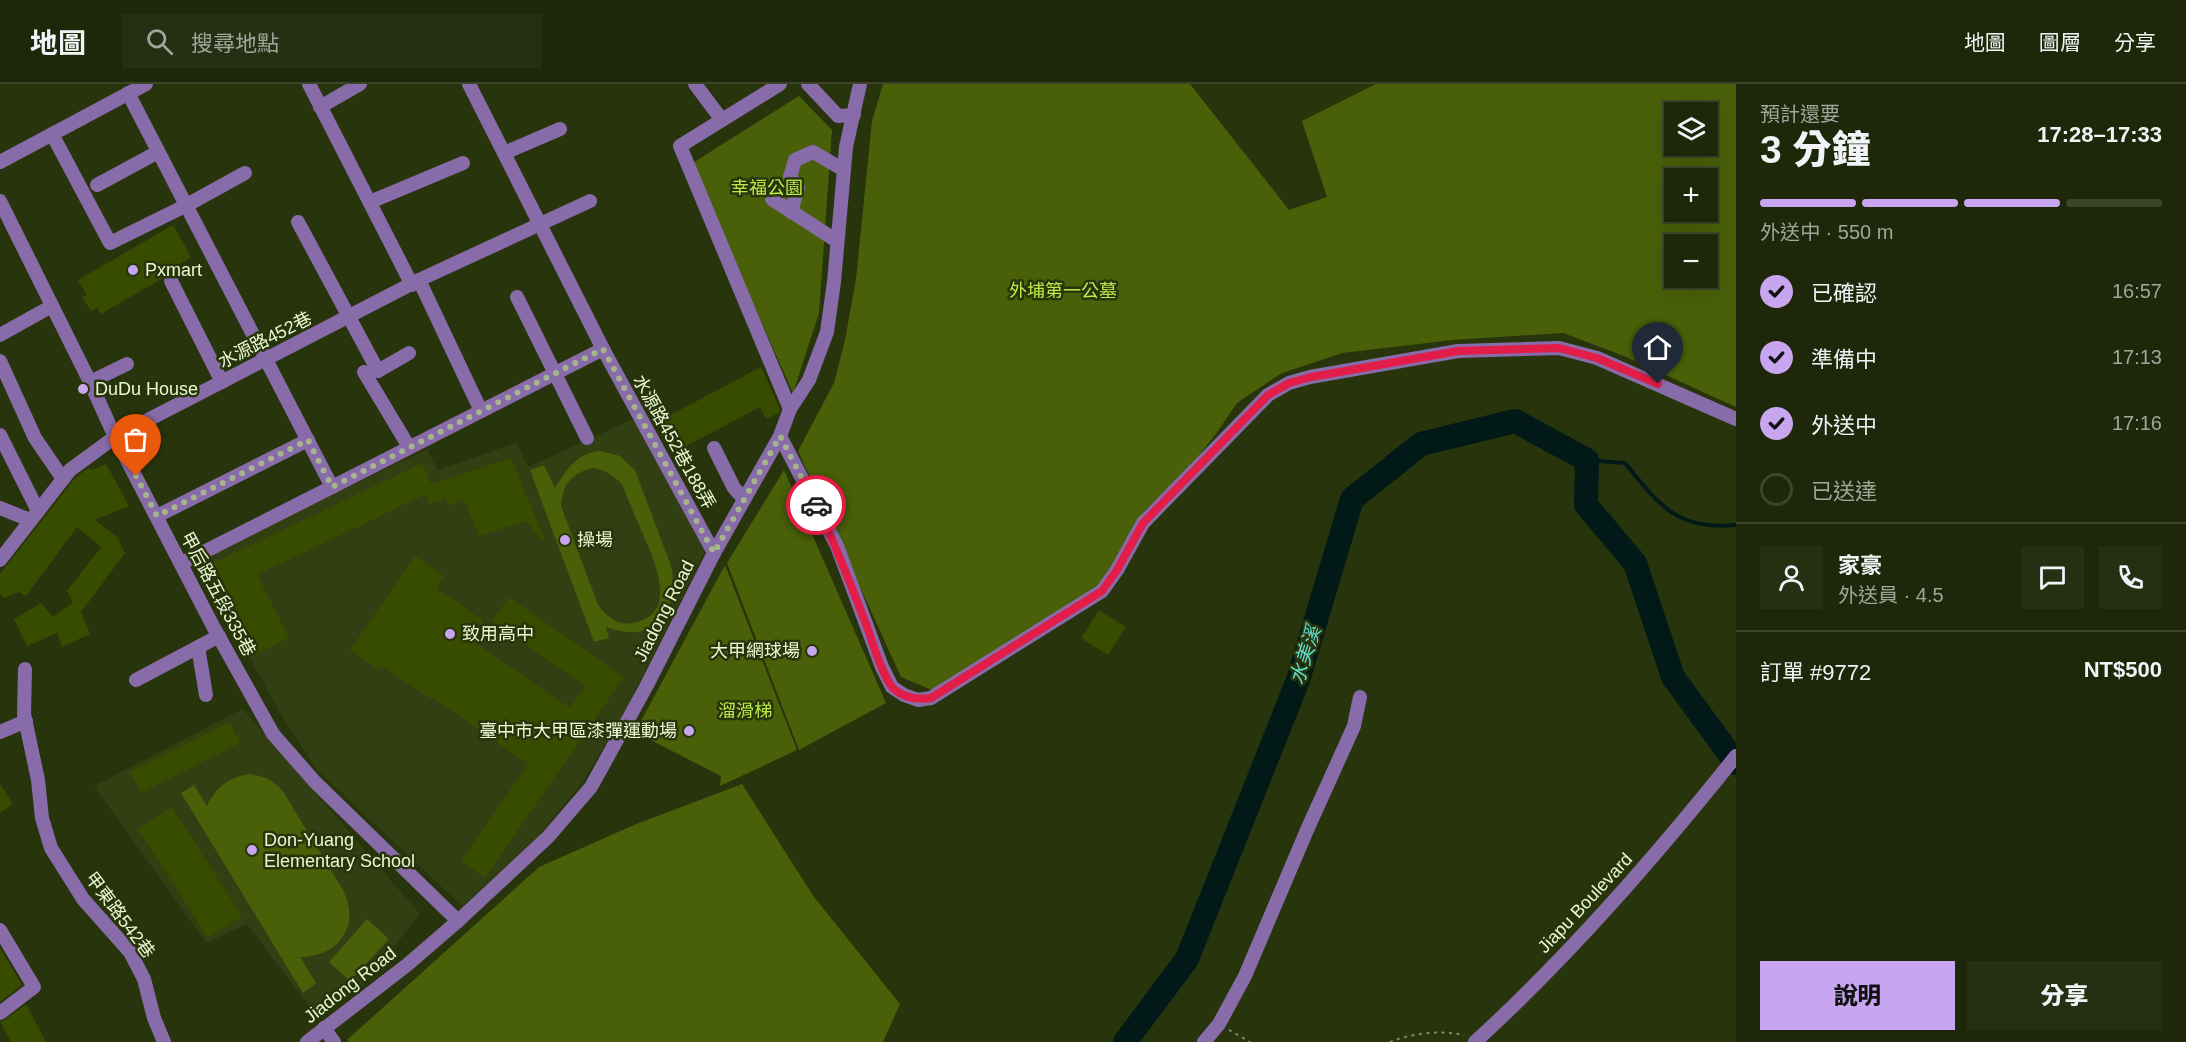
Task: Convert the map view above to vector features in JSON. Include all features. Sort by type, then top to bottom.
[{"type":"street","points":[[0,162],[146,84]]},
{"type":"street","points":[[309,84],[370,202],[416,283],[481,411]]},
{"type":"street","points":[[320,107],[360,84]]},
{"type":"street","name":"水源路452巷188弄","points":[[469,84],[603,349],[714,553]]},
{"type":"street","points":[[695,84],[722,120]]},
{"type":"street","points":[[780,84],[680,146],[790,408]]},
{"type":"street","points":[[808,84],[838,116],[854,115]]},
{"type":"street","name":"Jiadong Road","points":[[307,1042],[407,965],[458,921],[548,837],[591,787],[646,687],[714,553],[780,436],[790,408],[808,380],[827,332],[834,282],[846,147],[860,84]]},
{"type":"street","points":[[128,93],[332,487]]},
{"type":"street","points":[[504,153],[560,129]]},
{"type":"street","points":[[52,134],[110,243],[245,173]]},
{"type":"street","points":[[97,185],[158,152]]},
{"type":"street","points":[[790,212],[798,187],[790,177],[795,160],[813,152],[844,170]]},
{"type":"street","points":[[370,202],[463,163]]},
{"type":"street","points":[[772,199],[837,241]]},
{"type":"street","name":"甲后路五段335巷","points":[[0,201],[115,437],[273,734],[293,759],[458,921]]},
{"type":"street","name":"水源路452巷","points":[[0,560],[70,470],[115,437],[416,283],[590,201]]},
{"type":"street","points":[[298,222],[378,371],[409,354]]},
{"type":"street","points":[[171,281],[222,382]]},
{"type":"street","points":[[517,297],[586,438]]},
{"type":"street","points":[[0,335],[52,306]]},
{"type":"street","points":[[780,436],[837,546],[882,667],[892,687],[918,700],[931,698],[1102,591],[1117,570],[1143,523],[1268,395],[1289,383],[1311,377],[1458,351],[1559,348],[1597,358],[1736,419]]},
{"type":"street","points":[[182,563],[554,376],[603,349]]},
{"type":"street","points":[[0,361],[35,438],[63,479]]},
{"type":"street","points":[[90,382],[127,364]]},
{"type":"street","points":[[364,372],[409,447]]},
{"type":"street","points":[[0,435],[34,516]]},
{"type":"street","points":[[157,516],[308,440]]},
{"type":"street","points":[[714,448],[734,488],[744,499]]},
{"type":"street","points":[[0,508],[34,516]]},
{"type":"street","points":[[136,680],[219,636]]},
{"type":"street","points":[[198,647],[206,695]]},
{"type":"street","name":"甲東路542巷","points":[[25,669],[26,721],[38,780],[42,818],[51,848],[83,899],[130,952],[144,979],[154,1018],[164,1042]]},
{"type":"street","points":[[1204,1042],[1219,1024],[1245,976],[1354,726],[1360,697]]},
{"type":"street","points":[[0,732],[26,721]]},
{"type":"street","name":"Jiapu Boulevard","points":[[1477,1040],[1576,941],[1636,876],[1736,756]]},
{"type":"street","points":[[0,930],[34,987],[0,1013]]},
{"type":"street","points":[[324,1028],[334,1042]]},
{"type":"path","points":[[1219,1024],[1250,1042]]},
{"type":"path","points":[[1390,1042],[1417,1034],[1454,1033],[1477,1040]]},
{"type":"shaded area","name":"致用高中","points":[[636,418],[705,551],[625,711],[583,782],[537,837],[462,906],[317,770],[278,710],[197,559],[427,449],[437,470],[517,443],[528,467]]},
{"type":"shaded area","name":"Don-Yuang Elementary School","points":[[243,709],[420,914],[365,984],[318,1018],[247,924],[206,943],[94,786]]},
{"type":"green space","name":"外埔第一公墓","points":[[883,84],[1190,84],[1289,210],[1327,197],[1302,121],[1376,84],[1736,84],[1736,407],[1624,356],[1563,333],[1453,340],[1342,353],[1280,374],[1237,403],[1188,470],[1144,511],[1110,581],[932,690],[901,677],[798,451],[834,383],[845,340],[856,279],[872,121]]},
{"type":"green space","name":"幸福公園","points":[[799,96],[832,130],[819,313],[793,393],[691,164]]},
{"type":"green space","name":"操場","points":[[600,451],[620,456],[635,470],[673,576],[669,607],[659,621],[647,629],[634,632],[606,627],[609,638],[594,642],[530,470],[544,465],[555,488],[573,463],[592,452]],"holes":[[[594,468],[609,474],[622,484],[657,570],[660,598],[656,609],[648,618],[633,623],[613,620],[598,605],[561,506],[563,492],[574,476]]]},
{"type":"green space","name":"大甲網球場","points":[[784,470],[886,703],[799,750],[727,563]]},
{"type":"green space","name":"溜滑梯","points":[[725,565],[797,750],[720,786],[721,776],[635,732]]},
{"type":"green space","points":[[250,774],[269,780],[284,793],[343,890],[348,903],[348,927],[343,937],[326,952],[300,957],[316,983],[303,993],[181,793],[194,785],[207,806],[224,784]]},
{"type":"green space","points":[[742,784],[814,897],[900,1004],[883,1042],[349,1042],[347,1040],[539,867],[634,825]]},
{"type":"green space","points":[[367,919],[389,939],[350,981],[329,962]]},
{"type":"building","name":"Pxmart","points":[[173,225],[191,257],[171,269],[173,272],[166,273],[163,278],[101,314],[97,308],[91,311],[82,297],[87,295],[78,280]]},
{"type":"building","points":[[761,367],[780,409],[779,413],[766,419],[760,407],[675,452],[659,421]]},
{"type":"building","points":[[511,458],[544,538],[542,540],[526,521],[479,536],[464,500],[448,506],[445,499],[430,504],[426,494],[257,575],[289,638],[258,653],[214,563],[422,463],[431,484]]},
{"type":"building","points":[[106,464],[129,506],[95,520],[117,537],[125,553],[81,612],[90,634],[62,647],[57,633],[27,646],[14,619],[41,603],[53,617],[73,603],[67,591],[101,547],[77,527],[26,596],[19,592],[3,598],[0,593],[0,574],[76,477],[88,468],[92,470]]},
{"type":"building","points":[[415,556],[444,576],[436,588],[484,621],[471,640],[570,708],[585,686],[492,621],[509,597],[624,677],[485,878],[461,861],[528,764],[432,697],[431,699],[382,666],[379,670],[350,650]]},
{"type":"building","points":[[1099,610],[1126,627],[1108,655],[1081,638]]},
{"type":"building","points":[[230,722],[240,743],[141,793],[130,772]]},
{"type":"building","points":[[0,784],[13,804],[0,813]]},
{"type":"building","points":[[172,807],[242,916],[208,938],[138,829]]},
{"type":"building","points":[[0,948],[22,985],[0,1002]]},
{"type":"building","points":[[26,1004],[46,1042],[11,1042],[0,1022]]},
{"type":"waterway","name":"水美溪","points":[[1125,1042],[1187,959],[1298,680],[1352,499],[1421,444],[1515,421],[1587,460],[1586,505],[1635,563],[1673,677],[1736,763]]},
{"type":"waterway","points":[[1587,460],[1625,463],[1659,502],[1684,519],[1698,524],[1736,525]]},
{"type":"way so far","points":[[136,476],[157,516],[308,440],[332,487],[554,376],[603,349],[714,553],[780,436],[816,505]]},
{"type":"place","name":"Pxmart","points":[[133,270]]},
{"type":"place","name":"DuDu House","points":[[83,389]]},
{"type":"place","name":"操場","points":[[565,540]]},
{"type":"place","name":"致用高中","points":[[450,634]]},
{"type":"place","name":"大甲網球場","points":[[812,651]]},
{"type":"place","name":"臺中市大甲區漆彈運動場","points":[[689,731]]},
{"type":"place","name":"Don-Yuang Elementary School","points":[[252,850]]},
{"type":"route","points":[[816,505],[837,546],[882,667],[892,687],[918,700],[931,698],[1102,591],[1117,570],[1143,523],[1268,395],[1289,383],[1311,377],[1458,351],[1559,348],[1597,358],[1658,384]]}]
